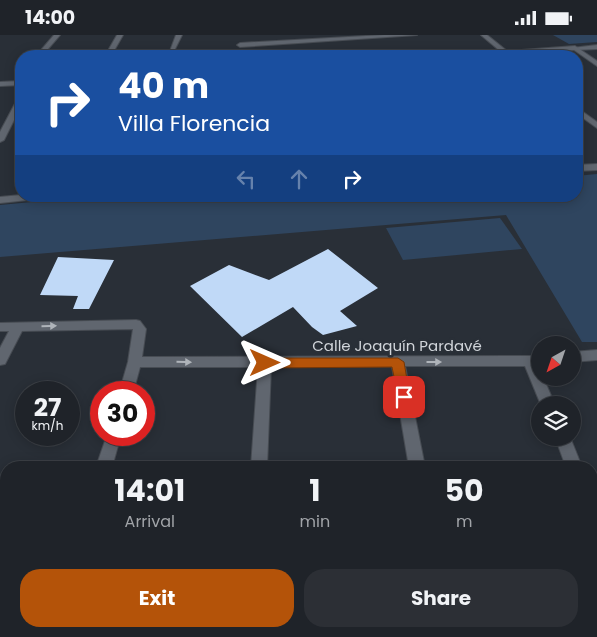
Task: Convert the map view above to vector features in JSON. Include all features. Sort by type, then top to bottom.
[{"type":"street","points":[[44,50],[58,35]]},
{"type":"street","points":[[111,50],[120,35]]},
{"type":"street","points":[[172,50],[179,35]]},
{"type":"street","points":[[242,35],[240,47],[307,38],[414,35]]},
{"type":"street","points":[[484,35],[502,50]]},
{"type":"street","points":[[556,50],[597,47]]},
{"type":"street","points":[[583,53],[597,63]]},
{"type":"street","points":[[0,84],[15,83]]},
{"type":"street","points":[[0,140],[15,111]]},
{"type":"street","points":[[583,115],[597,126]]},
{"type":"street","points":[[583,168],[597,167]]},
{"type":"street","points":[[0,200],[15,198]]},
{"type":"street","points":[[0,327],[132,324],[140,329],[135,362],[129,381]]},
{"type":"street","points":[[0,360],[18,327]]},
{"type":"street","points":[[581,356],[597,355]]},
{"type":"street","name":"Calle Joaquín Pardavé","points":[[135,362],[531,361]]},
{"type":"street","points":[[398,362],[415,461]]},
{"type":"street","points":[[258,461],[265,363]]},
{"type":"street","points":[[106,461],[111,446]]},
{"type":"street","points":[[566,446],[572,461]]},
{"type":"shaded area","points":[[553,35],[597,35],[597,42],[569,44]]},
{"type":"shaded area","points":[[597,174],[597,342],[582,342],[581,336],[578,336],[506,215],[0,257],[0,205],[32,202],[583,202],[583,175]]},
{"type":"shaded area","points":[[500,218],[522,249],[403,260],[386,228]]},
{"type":"building","points":[[328,249],[378,288],[340,311],[357,326],[323,335],[312,327],[293,307],[242,337],[190,286],[229,265],[269,280]]},
{"type":"building","points":[[58,257],[114,260],[89,309],[73,309],[78,296],[40,295]]},
{"type":"route","points":[[265,363],[398,362],[404,397]]}]
